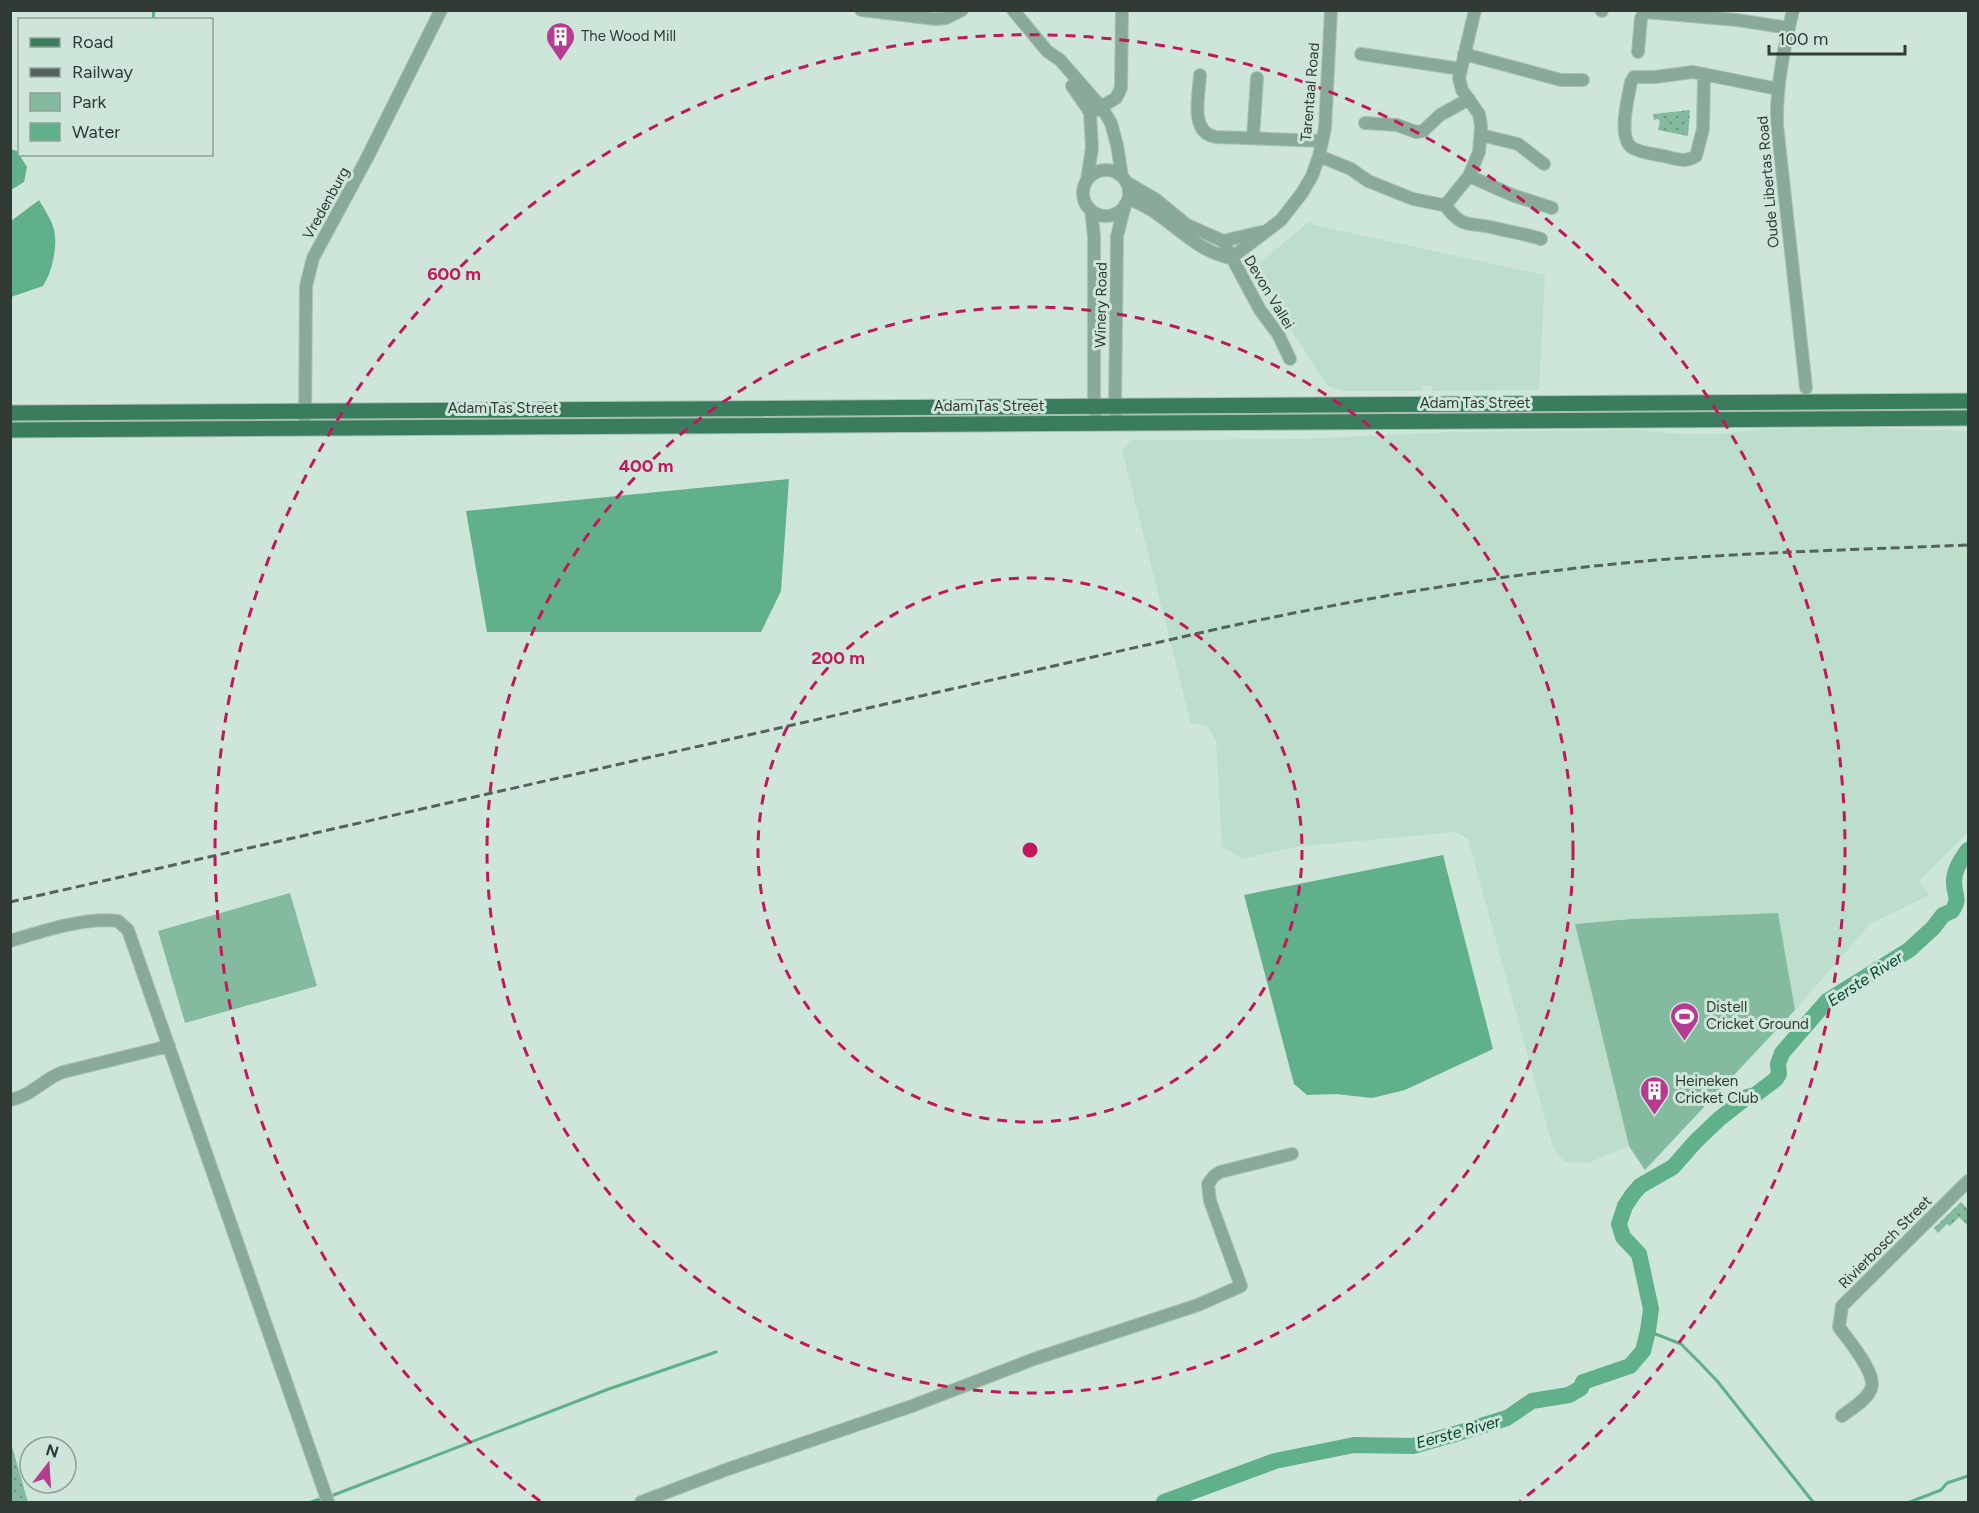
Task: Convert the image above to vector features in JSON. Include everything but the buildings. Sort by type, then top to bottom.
[{"type":"main road","name":"Adam Tas Street","points":[[10,412],[1115,406],[1807,397],[1968,401]]},
{"type":"main road","name":"Adam Tas Street","points":[[10,430],[1968,418]]},
{"type":"street","name":"Vredenburg","points":[[306,428],[306,286],[313,258],[366,160],[441,10]]},
{"type":"street","points":[[861,10],[936,19],[946,18],[962,10]]},
{"type":"street","points":[[1013,10],[1047,51],[1060,60],[1096,110],[1111,123],[1124,179],[1126,202],[1120,211],[1105,216],[1091,210],[1083,196],[1096,110]]},
{"type":"street","points":[[1096,110],[1116,98],[1121,88],[1122,10]]},
{"type":"street","name":"Tarentaal Road","points":[[1231,258],[1281,220],[1312,176],[1322,141],[1330,10]]},
{"type":"street","points":[[1445,205],[1468,176],[1479,152],[1479,114],[1459,82],[1475,10]]},
{"type":"street","name":"Oude Libertas Road","points":[[1793,10],[1778,89],[1778,137],[1807,397]]},
{"type":"street","points":[[1638,52],[1641,18],[1645,12],[1737,20],[1789,28]]},
{"type":"street","points":[[1361,54],[1461,69]]},
{"type":"street","points":[[1464,54],[1561,80],[1583,80]]},
{"type":"street","points":[[1704,74],[1703,129],[1696,156],[1680,160],[1636,150],[1630,146],[1624,130],[1631,82],[1634,77],[1655,77],[1690,72],[1704,74],[1778,89]]},
{"type":"street","points":[[1200,75],[1199,124],[1206,134],[1216,137],[1322,141]]},
{"type":"street","points":[[1253,138],[1257,78]]},
{"type":"street","points":[[1365,123],[1397,125],[1416,132],[1423,131],[1440,115],[1469,99]]},
{"type":"street","points":[[1480,135],[1518,144],[1544,164]]},
{"type":"street","points":[[1319,156],[1351,169],[1368,182],[1413,199],[1445,205],[1453,215],[1471,226],[1491,227],[1508,233],[1541,239]]},
{"type":"street","points":[[1087,180],[1100,171],[1107,170],[1155,199],[1187,225],[1223,242],[1268,230]]},
{"type":"street","points":[[1468,176],[1512,195],[1552,208]]},
{"type":"street","points":[[1126,202],[1140,202],[1158,212],[1181,233],[1199,245],[1217,255],[1231,258]]},
{"type":"street","name":"Winery Road","points":[[1117,423],[1115,406],[1117,236],[1126,202]]},
{"type":"street","name":"Winery Road","points":[[1091,210],[1094,236],[1094,406],[1096,423]]},
{"type":"street","name":"Devon Vallei","points":[[1223,242],[1290,359]]},
{"type":"street","points":[[1807,397],[1818,418]]},
{"type":"street","points":[[1800,418],[1807,397]]},
{"type":"street","points":[[10,941],[49,930],[98,921],[115,920],[121,922],[128,930],[328,1503]]},
{"type":"street","points":[[10,1100],[26,1096],[46,1079],[63,1072],[169,1046]]},
{"type":"street","points":[[641,1503],[728,1469],[912,1406],[1034,1359],[1198,1305],[1241,1286],[1210,1201],[1208,1184],[1220,1172],[1292,1155]]},
{"type":"street","name":"Rivierbosch Street","points":[[1842,1416],[1868,1395],[1874,1384],[1864,1363],[1839,1327],[1842,1306],[1968,1181]]},
{"type":"shaded area","points":[[1310,221],[1314,225],[1545,275],[1539,390],[1432,391],[1432,386],[1423,386],[1422,391],[1343,391],[1331,387],[1326,383],[1256,276],[1257,265]]},
{"type":"shaded area","points":[[1885,428],[1968,431],[1968,832],[1919,881],[1929,895],[1870,924],[1795,1010],[1778,913],[1631,919],[1575,924],[1629,1146],[1588,1163],[1566,1162],[1557,1154],[1552,1144],[1468,839],[1455,832],[1295,847],[1242,859],[1222,846],[1216,741],[1208,727],[1191,724],[1122,450],[1131,440],[1302,439],[1453,432],[1639,430],[1680,434],[1721,434],[1762,429]]},
{"type":"green space","points":[[1690,110],[1688,136],[1658,130],[1660,122],[1658,119],[1654,120],[1653,114]]},
{"type":"green space","points":[[290,893],[317,986],[185,1023],[158,931]]},
{"type":"green space","name":"Distell Cricket Ground","points":[[1778,913],[1795,1010],[1645,1170],[1629,1146],[1575,924],[1631,919]]},
{"type":"green space","points":[[1961,1202],[1968,1209],[1968,1226],[1959,1217],[1938,1233],[1934,1228]]},
{"type":"green space","points":[[11,1443],[18,1467],[18,1495],[26,1495],[28,1502],[11,1502]]},
{"type":"water","points":[[11,149],[17,151],[18,156],[27,167],[24,182],[11,190]]},
{"type":"water","points":[[39,200],[54,230],[55,251],[51,267],[43,286],[11,297],[11,221]]},
{"type":"water","points":[[789,479],[781,591],[761,632],[487,632],[466,511]]},
{"type":"water","points":[[1443,855],[1493,1049],[1405,1090],[1372,1098],[1336,1094],[1307,1095],[1294,1084],[1244,895]]},
{"type":"waterway","points":[[153,18],[154,10]]},
{"type":"waterway","name":"Eerste River","points":[[1164,1502],[1275,1461],[1354,1445],[1413,1446],[1455,1434],[1507,1418],[1532,1401],[1569,1395],[1581,1388],[1583,1382],[1630,1366],[1643,1351],[1651,1309],[1639,1254],[1623,1237],[1619,1224],[1625,1206],[1640,1186],[1673,1167],[1719,1119],[1747,1097],[1755,1095],[1776,1079],[1782,1053],[1827,1001],[1909,950],[1933,928],[1943,915],[1952,911],[1957,899],[1955,873],[1968,850]]},
{"type":"waterway","points":[[1648,1331],[1681,1344],[1700,1363],[1718,1382],[1813,1502]]},
{"type":"waterway","points":[[331,1496],[606,1390],[716,1352]]},
{"type":"waterway","points":[[1910,1502],[1941,1490],[1947,1483],[1968,1476]]},
{"type":"waterway","points":[[311,1502],[323,1498]]},
{"type":"railway","points":[[10,902],[1226,627],[1336,605],[1446,586],[1613,564],[1744,554],[1968,545]]},
{"type":"place","name":"The Wood Mill","points":[[560,62]]},
{"type":"place","name":"Distell Cricket Ground","points":[[1685,1042]]},
{"type":"place","name":"Heineken Cricket Club","points":[[1654,1116]]}]
